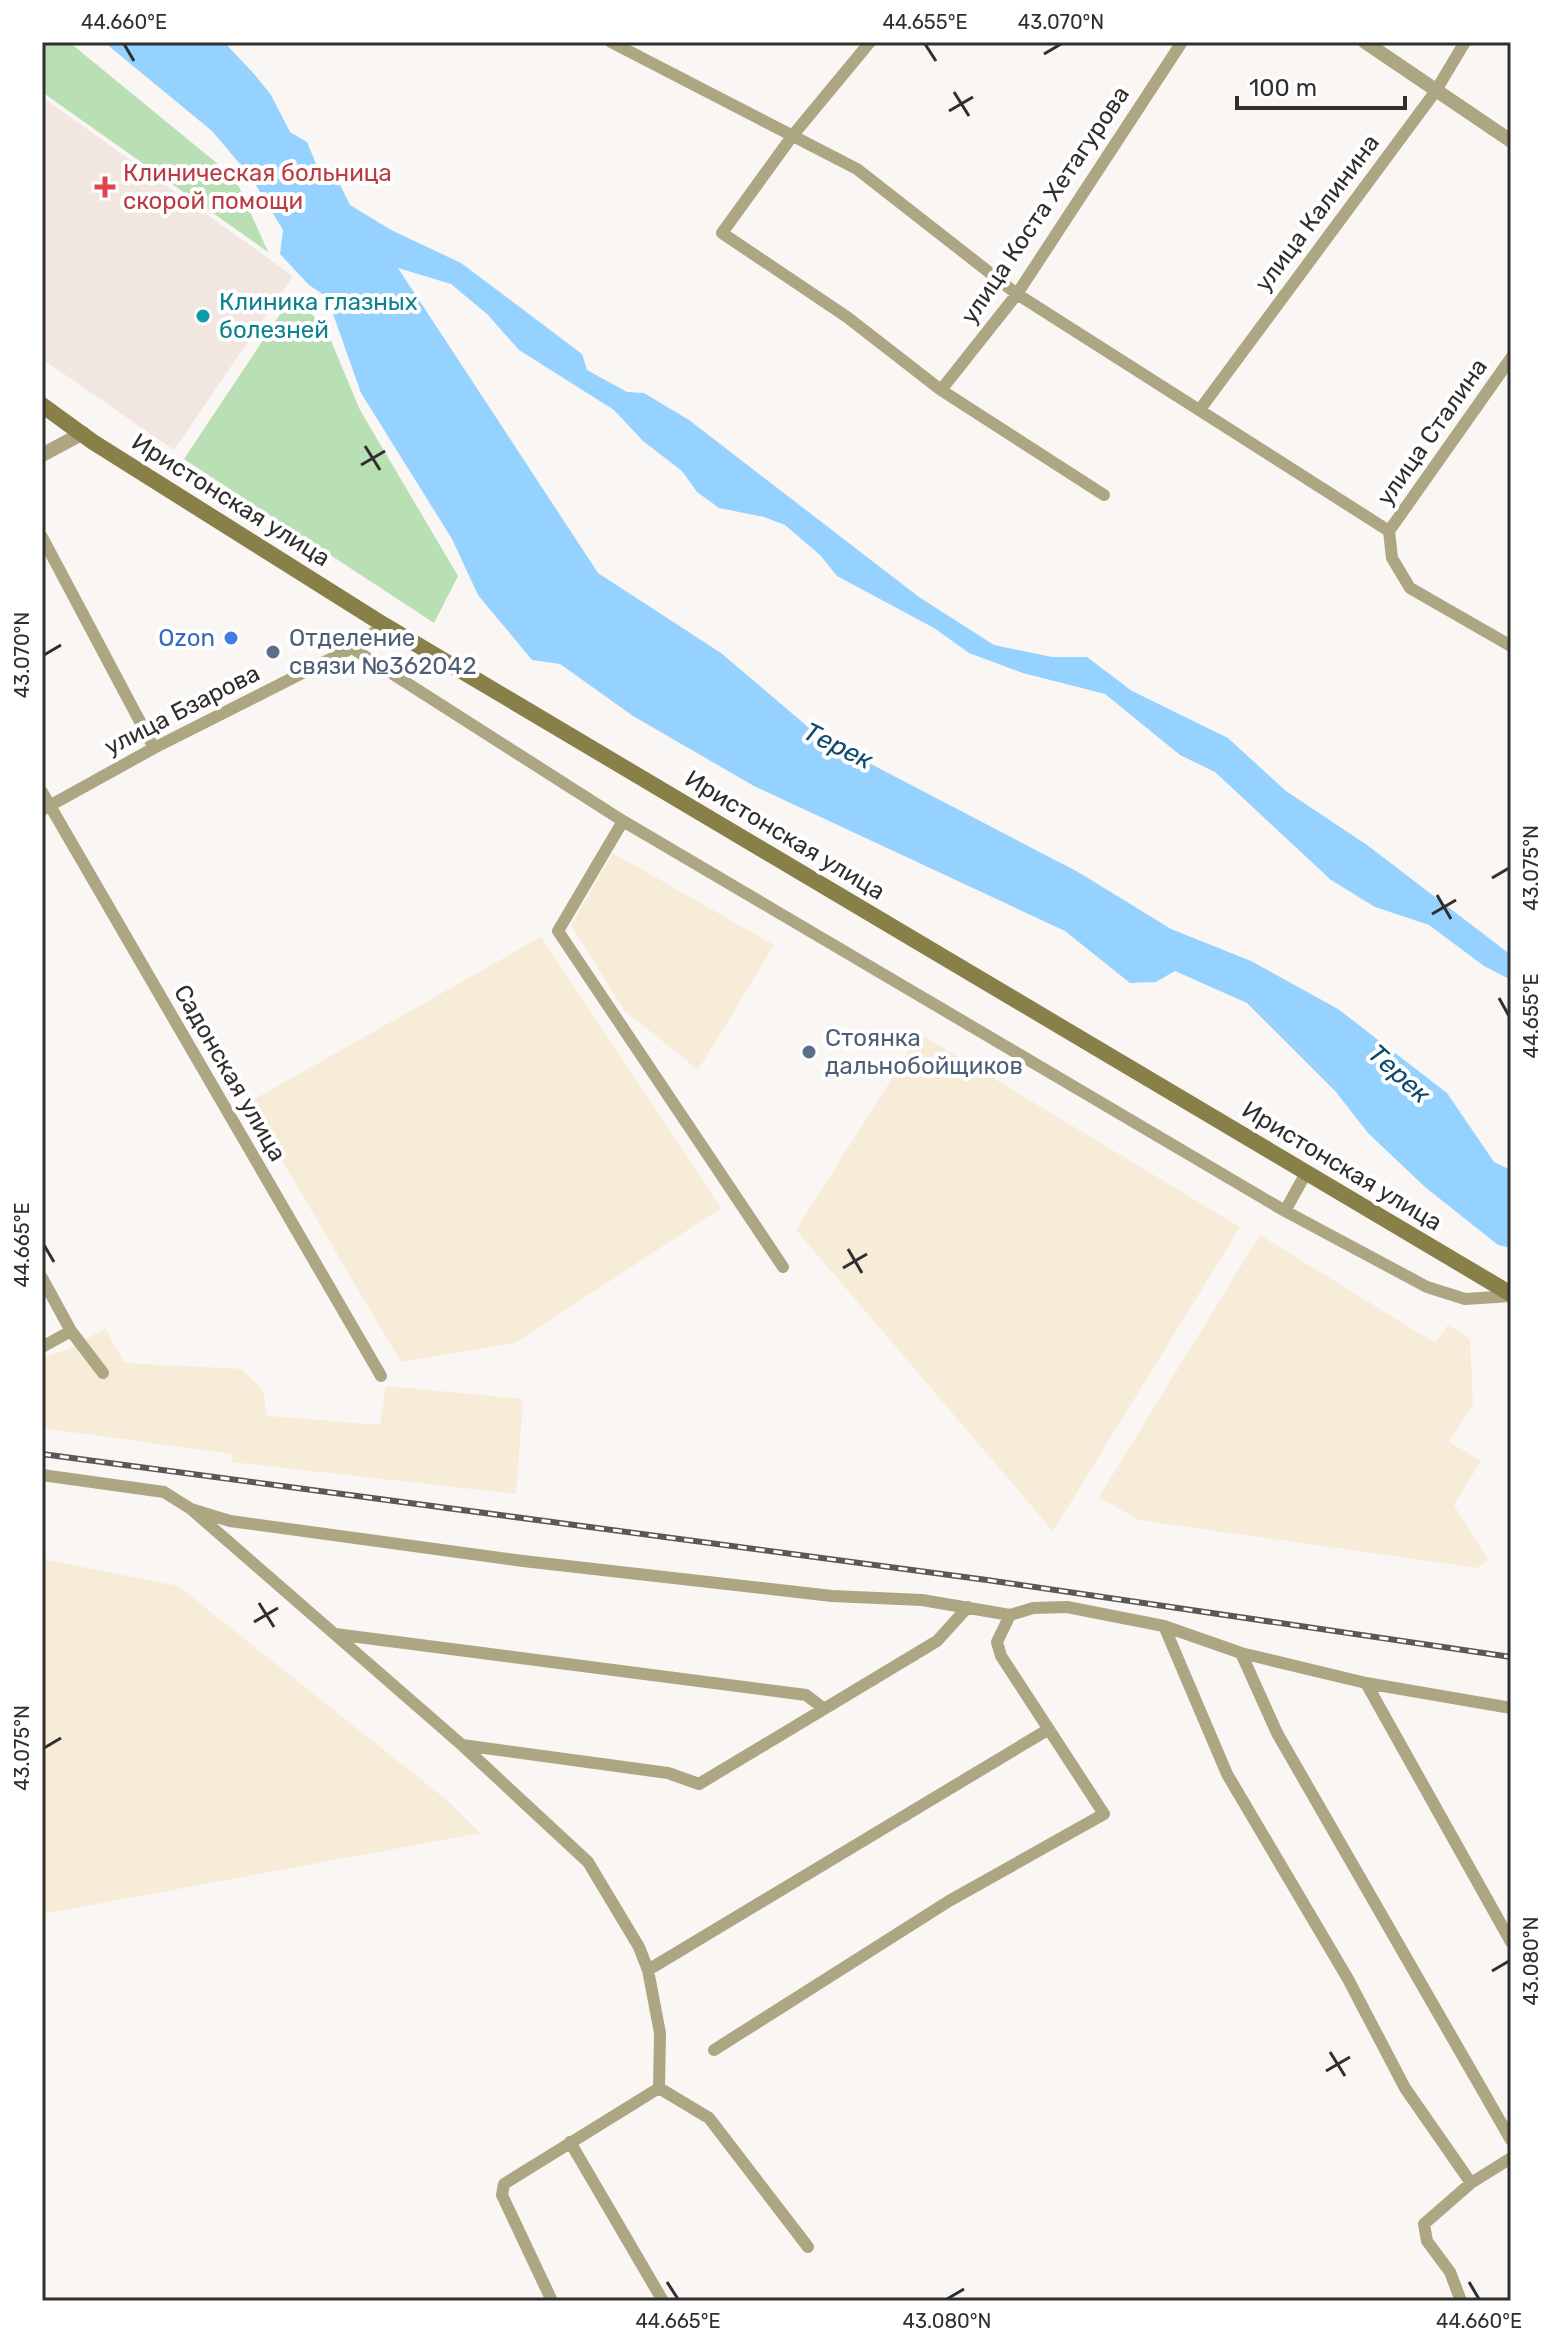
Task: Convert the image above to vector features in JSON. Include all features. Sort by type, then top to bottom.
[{"type":"main road","name":"Иристонская улица","points":[[42,405],[384,625],[1511,1295]]},
{"type":"street","points":[[611,42],[857,169],[1017,294],[1201,408],[1389,531],[1392,558],[1410,588],[1511,646]]},
{"type":"street","points":[[870,42],[793,135],[722,233],[847,317],[941,390],[1104,495]]},
{"type":"street","name":"улица Коста Хетагурова","points":[[941,390],[1017,294],[1182,42]]},
{"type":"street","points":[[1365,42],[1511,141]]},
{"type":"street","name":"улица Калинина","points":[[1201,408],[1435,92],[1465,42]]},
{"type":"street","name":"улица Сталина","points":[[1389,531],[1511,358]]},
{"type":"street","points":[[42,455],[83,433]]},
{"type":"street","points":[[42,537],[154,748]]},
{"type":"street","name":"улица Бзарова","points":[[46,808],[154,748],[352,648],[384,625]]},
{"type":"street","points":[[352,648],[623,821],[1285,1211],[1427,1287],[1465,1299],[1511,1295]]},
{"type":"street","name":"Садонская улица","points":[[42,792],[46,808],[381,1376]]},
{"type":"street","points":[[623,821],[558,931],[783,1267]]},
{"type":"street","points":[[1285,1211],[1306,1173]]},
{"type":"street","points":[[42,1278],[71,1331],[103,1373]]},
{"type":"street","points":[[42,1347],[71,1331]]},
{"type":"street","points":[[42,1475],[164,1492],[191,1509],[462,1745],[588,1862],[639,1947],[648,1970],[660,2033],[659,2088]]},
{"type":"street","points":[[191,1509],[230,1521],[523,1561],[968,1607],[1010,1615],[1033,1608],[1067,1607],[1164,1626],[1241,1653],[1366,1683],[1511,1708]]},
{"type":"street","points":[[462,1745],[668,1773],[699,1784],[937,1641],[968,1607]]},
{"type":"street","points":[[714,2050],[949,1901],[1104,1814],[1001,1656],[997,1642],[1010,1615]]},
{"type":"street","points":[[1164,1626],[1227,1774],[1348,1979],[1405,2088],[1471,2183]]},
{"type":"street","points":[[335,1634],[806,1695],[823,1708]]},
{"type":"street","points":[[1241,1653],[1277,1733],[1511,2140]]},
{"type":"street","points":[[1366,1683],[1511,1942]]},
{"type":"street","points":[[648,1970],[1049,1729]]},
{"type":"street","points":[[552,2301],[502,2195],[504,2184],[659,2088]]},
{"type":"street","points":[[659,2088],[709,2118],[808,2247]]},
{"type":"street","points":[[570,2142],[663,2301]]},
{"type":"street","points":[[1461,2301],[1450,2272],[1427,2241],[1424,2224],[1471,2183],[1511,2158]]},
{"type":"shaded area","name":"Клиническая больница скорой помощи","points":[[42,97],[293,276],[174,450],[42,359]]},
{"type":"shaded area","points":[[613,853],[774,945],[698,1070],[624,1010],[571,925]]},
{"type":"shaded area","points":[[541,937],[721,1208],[515,1343],[401,1362],[248,1103]]},
{"type":"shaded area","points":[[920,1034],[1240,1227],[1053,1531],[796,1230]]},
{"type":"shaded area","points":[[1260,1235],[1435,1343],[1448,1325],[1470,1339],[1473,1404],[1449,1442],[1481,1461],[1454,1505],[1488,1560],[1477,1568],[1139,1520],[1099,1497]]},
{"type":"shaded area","points":[[105,1328],[124,1363],[242,1369],[263,1390],[267,1416],[380,1425],[386,1386],[523,1399],[516,1494],[232,1462],[232,1454],[42,1428],[42,1358],[76,1346]]},
{"type":"shaded area","points":[[42,1559],[178,1586],[448,1801],[480,1833],[42,1914]]},
{"type":"green space","points":[[42,42],[69,42],[235,178],[268,252],[42,92]]},
{"type":"green space","points":[[293,295],[326,329],[360,410],[458,576],[434,623],[184,459]]},
{"type":"water","name":"Терек","points":[[104,42],[224,42],[271,95],[290,132],[307,142],[319,171],[339,183],[350,205],[391,230],[461,263],[582,354],[587,370],[627,392],[644,393],[689,420],[919,597],[994,645],[1052,657],[1087,657],[1132,691],[1228,738],[1286,791],[1367,845],[1511,955],[1511,980],[1484,966],[1429,925],[1375,907],[1331,880],[1215,772],[1180,755],[1105,694],[1023,673],[969,653],[934,628],[837,576],[820,555],[785,525],[764,517],[719,508],[697,492],[682,471],[643,441],[614,410],[519,350],[487,314],[451,284],[398,268],[598,573],[721,653],[821,738],[1078,872],[1171,929],[1251,961],[1338,1009],[1447,1093],[1494,1162],[1511,1170],[1511,1248],[1498,1245],[1425,1187],[1368,1133],[1336,1092],[1247,1003],[1175,971],[1156,982],[1130,983],[1065,931],[754,786],[633,716],[560,664],[532,660],[478,595],[452,539],[361,393],[327,297],[309,285],[280,254],[283,230],[251,177],[212,131]]},
{"type":"railway","points":[[42,1454],[987,1580],[1511,1657]]},
{"type":"place","name":"Клиническая больница скорой помощи","points":[[105,187]]},
{"type":"place","name":"Клиника глазных болезней","points":[[203,316]]},
{"type":"place","name":"Ozon","points":[[231,638]]},
{"type":"place","name":"Отделение связи №362042","points":[[273,652]]},
{"type":"place","name":"Стоянка дальнобойщиков","points":[[809,1052]]}]
